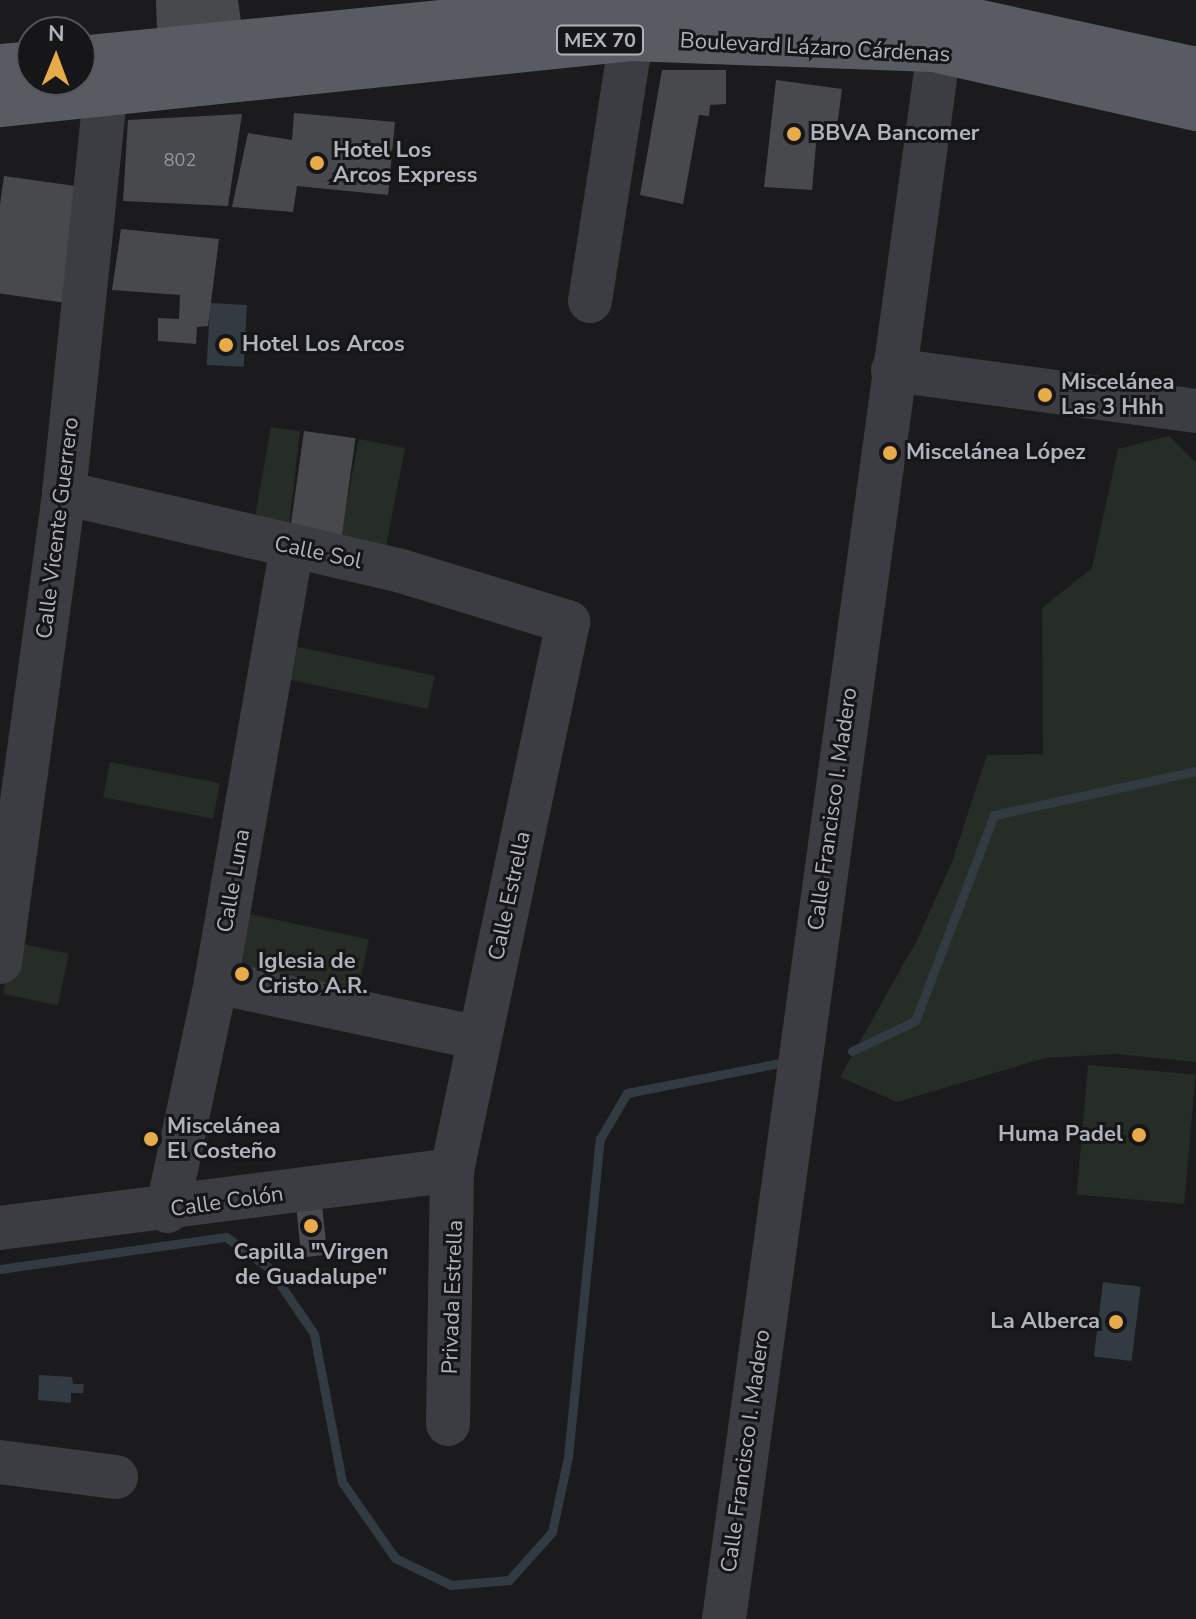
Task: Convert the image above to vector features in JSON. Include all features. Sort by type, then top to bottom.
[{"type":"main road","name":"Boulevard Lázaro Cárdenas","points":[[96,56],[621,4],[941,21],[1196,69]]},
{"type":"main road","name":"Boulevard Lázaro Cárdenas","points":[[0,105],[631,39],[941,21],[1196,109]]},
{"type":"street","name":"Calle Francisco I. Madero","points":[[724,1619],[941,21]]},
{"type":"street","points":[[590,301],[631,39]]},
{"type":"street","name":"Calle Vicente Guerrero","points":[[0,962],[64,493],[105,94]]},
{"type":"street","points":[[893,370],[1196,411]]},
{"type":"street","name":"Calle Sol","points":[[64,493],[401,571],[568,622]]},
{"type":"street","name":"Calle Luna","points":[[167,1211],[216,982],[292,548]]},
{"type":"street","name":"Calle Estrella","points":[[452,1170],[568,622]]},
{"type":"street","points":[[216,982],[479,1038]]},
{"type":"street","name":"Calle Colón","points":[[0,1228],[167,1211],[452,1170]]},
{"type":"street","name":"Privada Estrella","points":[[448,1424],[452,1170]]},
{"type":"street","points":[[0,1462],[116,1477]]},
{"type":"shaded area","name":"Hotel Los Arcos","points":[[210,303],[247,305],[244,367],[207,365]]},
{"type":"shaded area","points":[[271,427],[300,431],[289,526],[254,522]]},
{"type":"shaded area","points":[[1169,436],[1196,463],[1196,1062],[1116,1054],[1045,1058],[897,1102],[840,1077],[917,940],[952,862],[987,755],[1043,754],[1042,608],[1092,568],[1118,449]]},
{"type":"shaded area","points":[[359,439],[405,448],[386,545],[340,536]]},
{"type":"shaded area","points":[[290,645],[435,676],[428,709],[283,678]]},
{"type":"shaded area","points":[[110,762],[220,783],[213,819],[103,797]]},
{"type":"shaded area","points":[[235,911],[369,939],[355,1006],[221,978]]},
{"type":"shaded area","points":[[14,942],[69,954],[58,1005],[3,994]]},
{"type":"shaded area","name":"Huma Padel","points":[[1088,1065],[1196,1074],[1184,1204],[1077,1195]]},
{"type":"shaded area","name":"La Alberca","points":[[1103,1282],[1141,1287],[1132,1361],[1094,1356]]},
{"type":"shaded area","points":[[39,1375],[72,1377],[73,1384],[84,1384],[83,1393],[71,1393],[71,1403],[38,1400]]},
{"type":"building","points":[[156,0],[238,0],[241,22],[157,30]]},
{"type":"building","points":[[662,70],[726,70],[726,104],[710,105],[709,116],[699,115],[683,204],[640,195]]},
{"type":"building","name":"BBVA Bancomer","points":[[776,80],[842,89],[836,135],[817,133],[812,190],[764,187]]},
{"type":"building","name":"Hotel Los Arcos Express","points":[[294,113],[395,122],[388,195],[297,186],[293,212],[232,207],[248,133],[292,140]]},
{"type":"building","points":[[242,114],[228,206],[123,201],[128,120]]},
{"type":"building","points":[[4,176],[86,188],[70,303],[0,294],[0,204]]},
{"type":"building","points":[[121,229],[219,239],[208,326],[197,327],[196,344],[158,341],[158,318],[179,319],[180,295],[112,290]]},
{"type":"building","points":[[304,431],[355,438],[341,538],[290,531]]},
{"type":"building","points":[[321,1195],[327,1255],[301,1257],[295,1198]]},
{"type":"waterway","points":[[852,1051],[915,1021],[994,815],[1196,771]]},
{"type":"waterway","points":[[0,1269],[226,1237],[269,1268],[314,1334],[342,1482],[395,1558],[451,1585],[509,1580],[552,1532],[568,1457],[600,1139],[627,1093],[790,1061]]},
{"type":"place","name":"BBVA Bancomer","points":[[794,134]]},
{"type":"place","name":"Hotel Los Arcos Express","points":[[317,163]]},
{"type":"place","name":"Hotel Los Arcos","points":[[226,345]]},
{"type":"place","name":"Miscelánea Las 3 Hhh","points":[[1045,395]]},
{"type":"place","name":"Miscelánea López","points":[[890,453]]},
{"type":"place","name":"Iglesia de Cristo A.R.","points":[[242,974]]},
{"type":"place","name":"Huma Padel","points":[[1139,1135]]},
{"type":"place","name":"Miscelánea El Costeño","points":[[151,1139]]},
{"type":"place","name":"Capilla \"Virgen de Guadalupe\"","points":[[311,1226]]},
{"type":"place","name":"La Alberca","points":[[1116,1322]]}]
